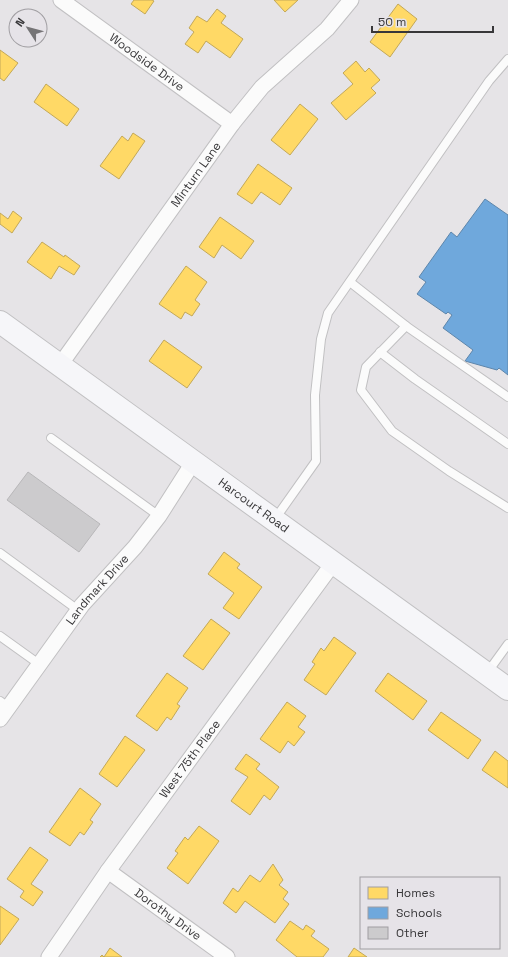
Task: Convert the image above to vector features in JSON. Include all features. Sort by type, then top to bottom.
[{"type":"street","name":"Woodside Drive","points":[[61,0],[232,124]]},
{"type":"street","name":"Minturn Lane","points":[[60,365],[232,124],[262,86],[327,29],[351,0]]},
{"type":"street","name":"Harcourt Road","points":[[0,322],[508,689]]},
{"type":"street","name":"Landmark Drive","points":[[3,709],[39,664],[78,610],[135,547],[159,516],[194,461]]},
{"type":"street","name":"West 75th Place","points":[[49,957],[108,871],[334,562]]},
{"type":"street","name":"Dorothy Drive","points":[[108,871],[227,957]]},
{"type":"lane","points":[[275,520],[316,461],[315,395],[321,339],[328,313],[489,81],[508,59]]},
{"type":"lane","points":[[350,282],[406,326],[508,397]]},
{"type":"lane","points":[[406,326],[366,367],[361,390],[370,404],[392,431],[449,471],[508,508]]},
{"type":"lane","points":[[380,352],[508,444]]},
{"type":"lane","points":[[51,438],[159,516]]},
{"type":"lane","points":[[0,553],[78,610]]},
{"type":"lane","points":[[0,636],[39,664]]},
{"type":"lane","points":[[487,673],[508,644]]},
{"type":"building: Homes","points":[[134,0],[154,1],[145,14],[131,4]]},
{"type":"building: Homes","points":[[274,0],[298,0],[285,12]]},
{"type":"building: Homes","points":[[398,4],[417,19],[390,57],[370,42]]},
{"type":"building: Homes","points":[[217,9],[226,16],[221,23],[243,39],[230,58],[206,41],[198,53],[185,44],[194,32],[189,28],[197,16],[207,22]]},
{"type":"building: Homes","points":[[0,50],[18,63],[4,81],[0,78]]},
{"type":"building: Homes","points":[[356,61],[365,72],[369,68],[380,80],[371,88],[376,93],[346,120],[331,103],[353,84],[343,73]]},
{"type":"building: Homes","points":[[46,84],[79,109],[67,126],[34,102]]},
{"type":"building: Homes","points":[[300,104],[318,119],[290,155],[271,140]]},
{"type":"building: Homes","points":[[133,133],[145,141],[119,179],[100,166],[122,136],[128,141]]},
{"type":"building: Homes","points":[[258,164],[292,188],[280,205],[261,192],[252,204],[237,194]]},
{"type":"building: Homes","points":[[13,211],[22,218],[12,233],[0,224],[0,213],[8,219]]},
{"type":"building: Homes","points":[[220,217],[254,241],[241,259],[222,245],[214,258],[199,247]]},
{"type":"building: Homes","points":[[42,242],[64,257],[65,255],[80,266],[74,275],[59,266],[51,279],[27,262]]},
{"type":"building: Homes","points":[[186,266],[207,282],[195,300],[200,304],[192,316],[185,312],[181,319],[159,304]]},
{"type":"building: Homes","points":[[164,340],[202,367],[187,388],[149,361]]},
{"type":"building: Homes","points":[[224,552],[240,564],[237,568],[262,587],[239,619],[223,608],[234,593],[208,574]]},
{"type":"building: Homes","points":[[211,619],[230,633],[203,670],[183,656]]},
{"type":"building: Homes","points":[[334,637],[356,653],[326,695],[304,680],[315,664],[312,662],[321,648],[324,651]]},
{"type":"building: Homes","points":[[167,673],[188,688],[177,704],[180,706],[171,720],[167,717],[157,731],[136,716]]},
{"type":"building: Homes","points":[[388,673],[427,701],[413,720],[375,691]]},
{"type":"building: Homes","points":[[287,702],[306,716],[298,727],[305,732],[294,746],[288,741],[280,753],[260,739]]},
{"type":"building: Homes","points":[[441,712],[481,740],[468,759],[428,730]]},
{"type":"building: Homes","points":[[125,736],[145,750],[117,787],[99,774]]},
{"type":"building: Homes","points":[[495,751],[508,761],[508,788],[482,770]]},
{"type":"building: Homes","points":[[246,754],[260,764],[256,769],[279,787],[270,800],[264,795],[250,815],[231,801],[248,777],[235,769]]},
{"type":"building: Homes","points":[[80,788],[101,804],[90,820],[93,822],[84,835],[80,832],[70,846],[49,832]]},
{"type":"building: Homes","points":[[199,826],[219,841],[188,884],[167,868],[178,853],[175,851],[185,837],[188,840]]},
{"type":"building: Homes","points":[[30,847],[48,860],[31,884],[43,892],[33,906],[20,897],[24,891],[7,879]]},
{"type":"building: Homes","points":[[273,864],[283,880],[279,885],[288,892],[283,899],[289,904],[275,923],[245,901],[236,913],[223,903],[233,888],[238,892],[250,875],[260,882]]},
{"type":"building: Homes","points":[[0,906],[19,919],[0,945]]},
{"type":"building: Homes","points":[[290,921],[303,930],[306,925],[315,931],[311,936],[329,949],[323,957],[297,957],[276,940]]},
{"type":"building: Homes","points":[[110,948],[122,957],[104,957]]},
{"type":"building: Homes","points":[[354,948],[367,957],[348,957]]},
{"type":"building: Schools","points":[[485,199],[508,215],[508,375],[499,368],[497,370],[465,361],[473,350],[443,328],[452,315],[448,312],[446,314],[417,294],[426,282],[419,277],[451,232],[457,237]]},
{"type":"building: Other","points":[[28,472],[100,524],[79,552],[7,500]]}]
